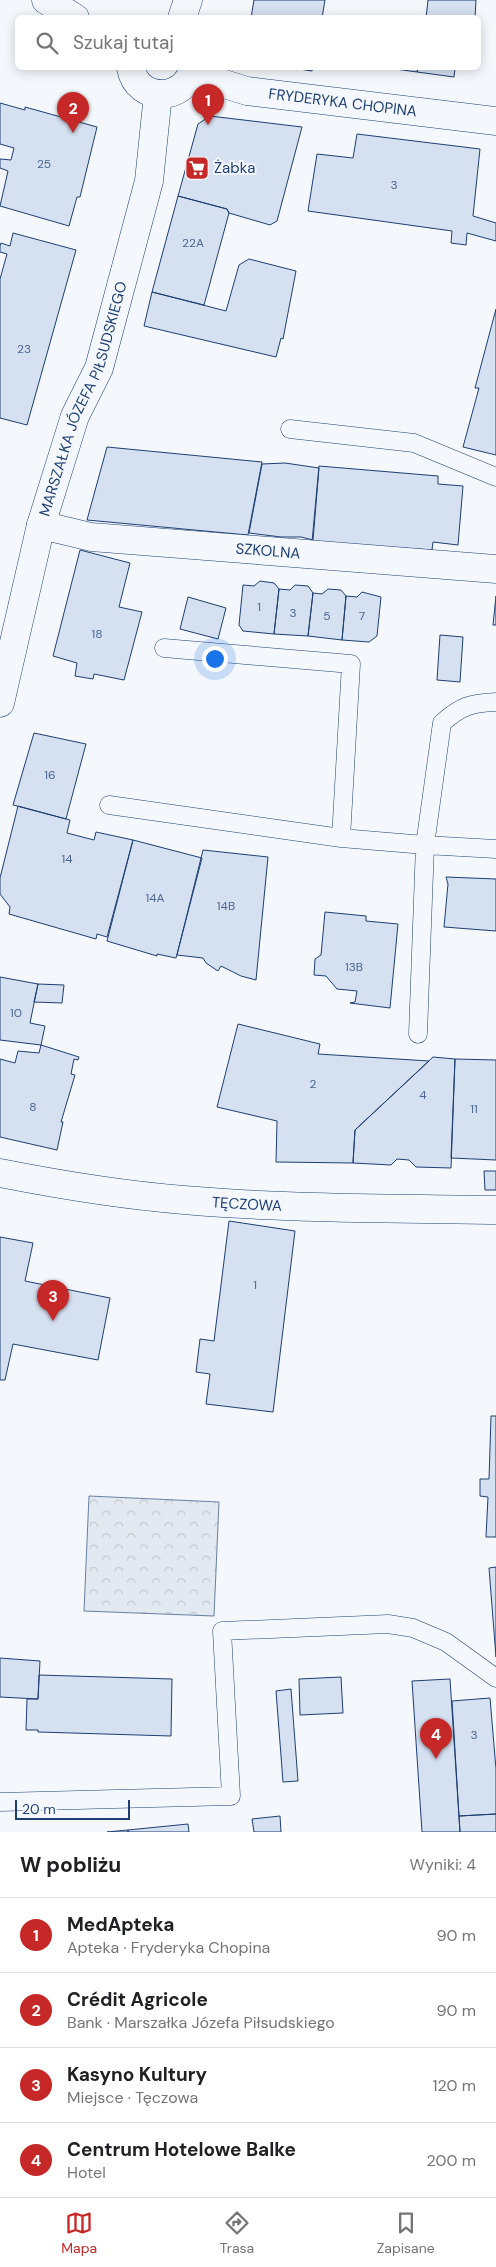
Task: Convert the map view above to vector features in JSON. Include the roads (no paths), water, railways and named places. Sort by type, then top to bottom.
[{"type":"street","points":[[46,0],[70,15]]},
{"type":"street","points":[[183,15],[188,0]]},
{"type":"street","points":[[132,70],[141,87],[158,94],[175,92],[188,82],[192,71]]},
{"type":"street","name":"FRYDERYKA CHOPINA","points":[[192,71],[247,91],[496,121]]},
{"type":"street","name":"MARSZAŁKA JÓZEFA PIŁSUDSKIEGO","points":[[0,703],[41,525],[75,416],[99,368],[150,181],[158,94]]},
{"type":"street","name":"SZKOLNA","points":[[41,525],[91,536],[496,569]]},
{"type":"street","name":"TĘCZOWA","points":[[0,1173],[67,1186],[184,1200],[326,1207],[496,1210]]},
{"type":"lane","points":[[290,429],[414,443],[496,476]]},
{"type":"lane","points":[[164,648],[351,664],[341,838]]},
{"type":"lane","points":[[418,1034],[425,845],[442,723],[456,711],[474,703],[496,702]]},
{"type":"lane","points":[[110,805],[341,838],[496,849]]},
{"type":"lane","points":[[0,1802],[231,1796],[222,1631],[388,1624],[413,1628],[446,1642],[496,1678]]},
{"type":"place","name":"MedApteka","points":[[208,125]]},
{"type":"place","name":"Crédit Agricole","points":[[73,133]]},
{"type":"place","name":"Żabka","points":[[197,168]]},
{"type":"place","name":"Kasyno Kultury","points":[[53,1321]]},
{"type":"place","name":"Centrum Hotelowe Balke","points":[[436,1759]]}]
